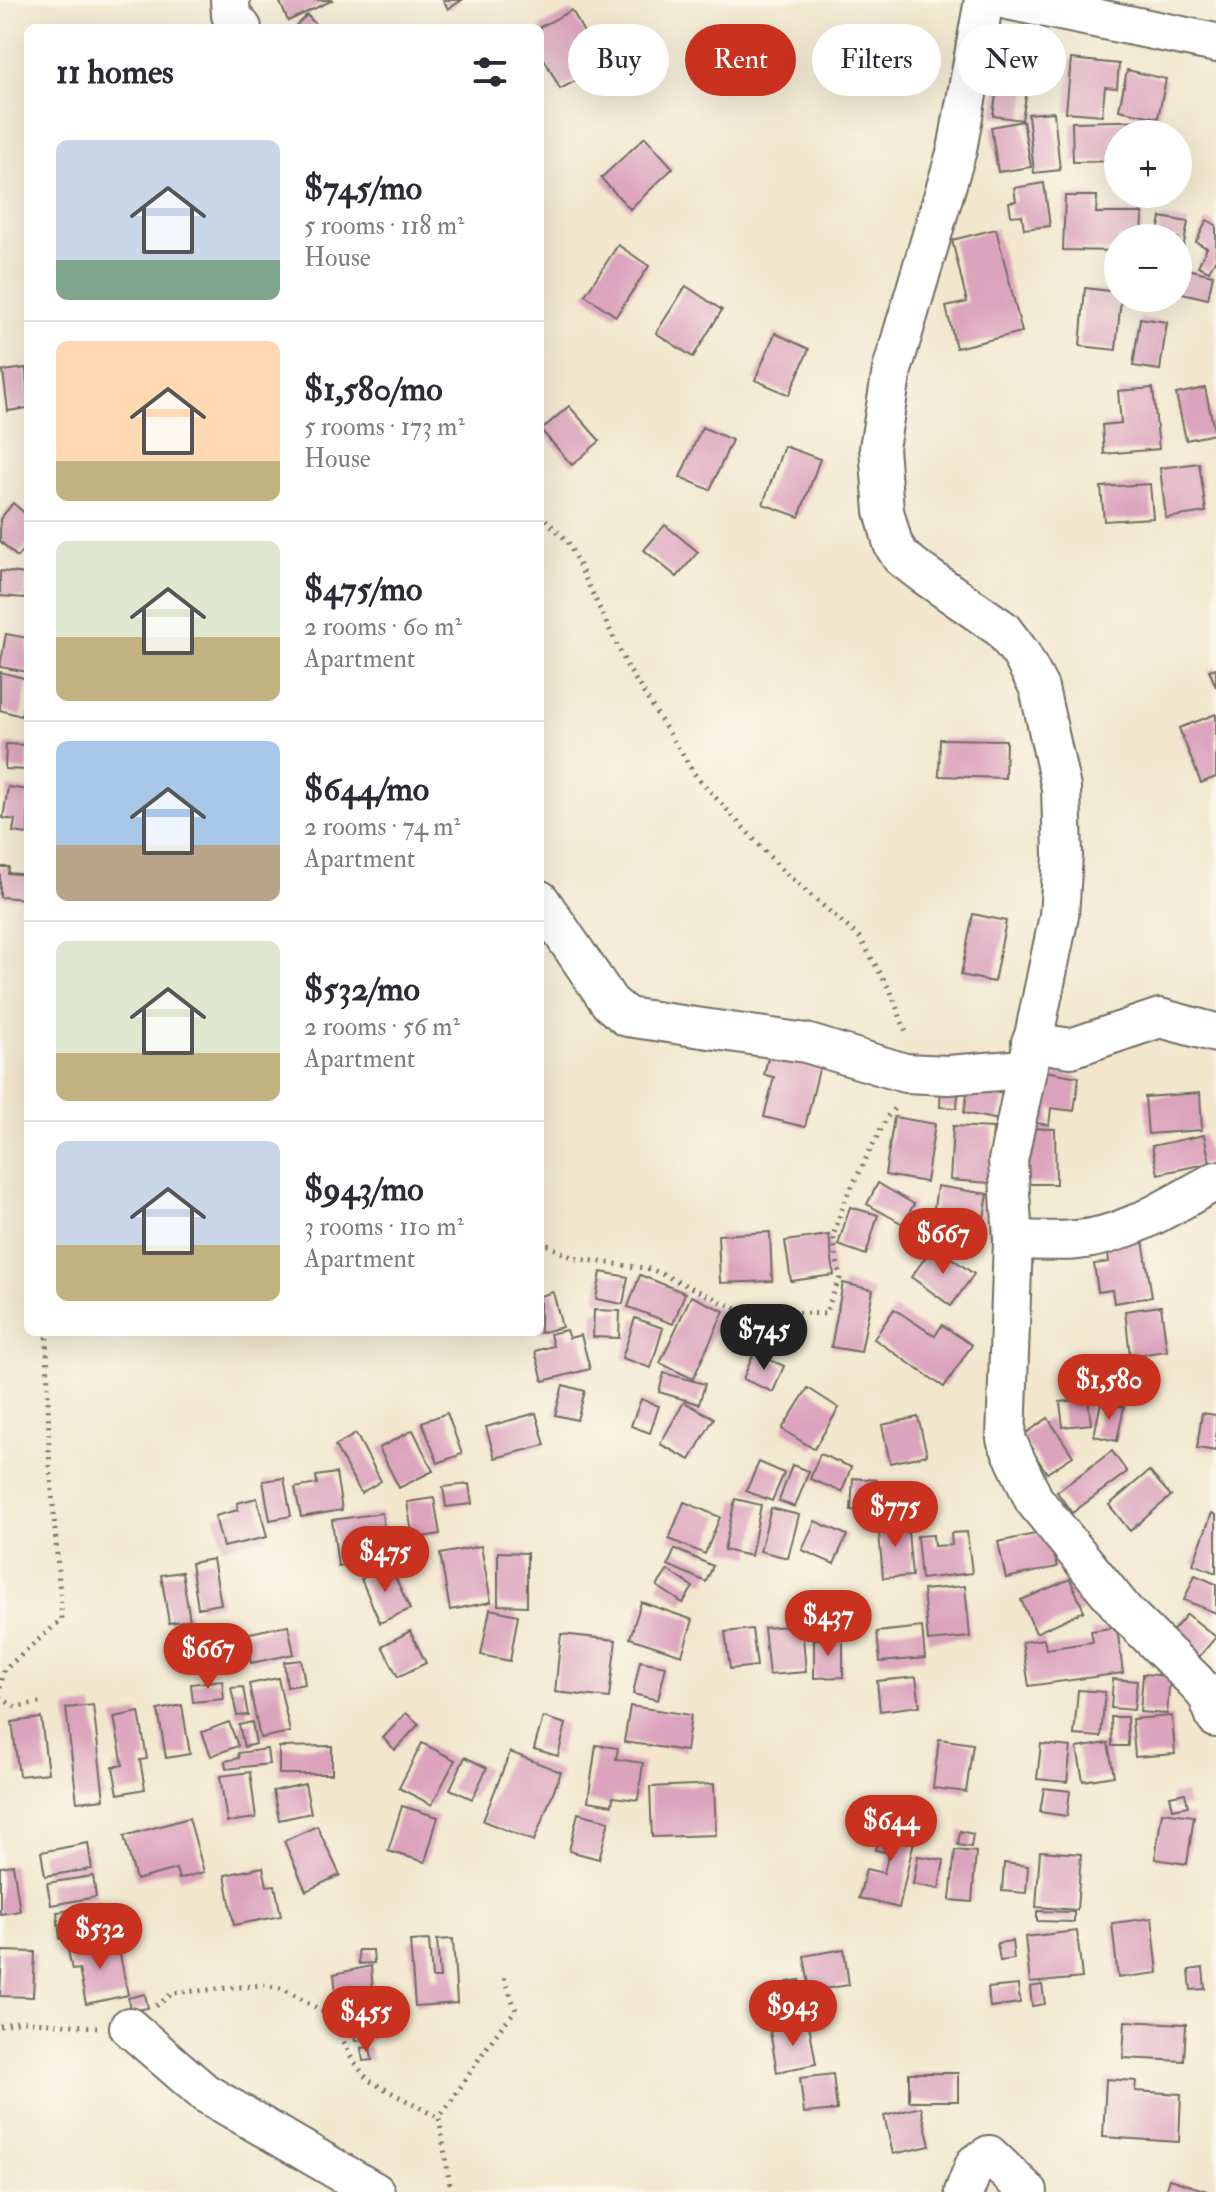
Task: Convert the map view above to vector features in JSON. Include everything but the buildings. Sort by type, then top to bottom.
[{"type":"street","points":[[230,0],[231,15],[239,24]]},
{"type":"street","points":[[984,0],[957,150],[892,370],[879,448],[884,511],[893,544],[901,557],[1002,629],[1021,654],[1039,688],[1061,788],[1063,855],[1059,916],[1008,1161],[1013,1240],[1006,1439],[1034,1500],[1106,1588],[1213,1705]]},
{"type":"street","points":[[1007,0],[1216,43]]},
{"type":"street","points":[[544,906],[610,1003],[627,1017],[806,1043],[922,1075],[1071,1048],[1160,1018],[1216,1033]]},
{"type":"street","points":[[1013,1240],[1078,1240],[1097,1236],[1145,1220],[1216,1181]]},
{"type":"street","points":[[129,2027],[205,2093],[375,2192]]},
{"type":"street","points":[[964,2192],[975,2164],[989,2155],[1028,2192]]},
{"type":"path","points":[[544,518],[568,542],[628,668],[696,776],[783,871],[860,938],[891,992],[922,1075],[887,1117],[845,1200],[833,1236],[840,1278],[825,1314],[737,1309],[651,1269],[573,1258],[544,1243]]},
{"type":"path","points":[[0,1688],[4,1670],[62,1619],[49,1453],[48,1336]]},
{"type":"path","points":[[0,1698],[16,1707],[44,1702]]},
{"type":"path","points":[[451,2192],[439,2118],[469,2078],[492,2036],[516,2010],[504,1977]]},
{"type":"path","points":[[263,1985],[281,1988],[331,2016],[352,2059],[368,2080],[439,2118]]}]
